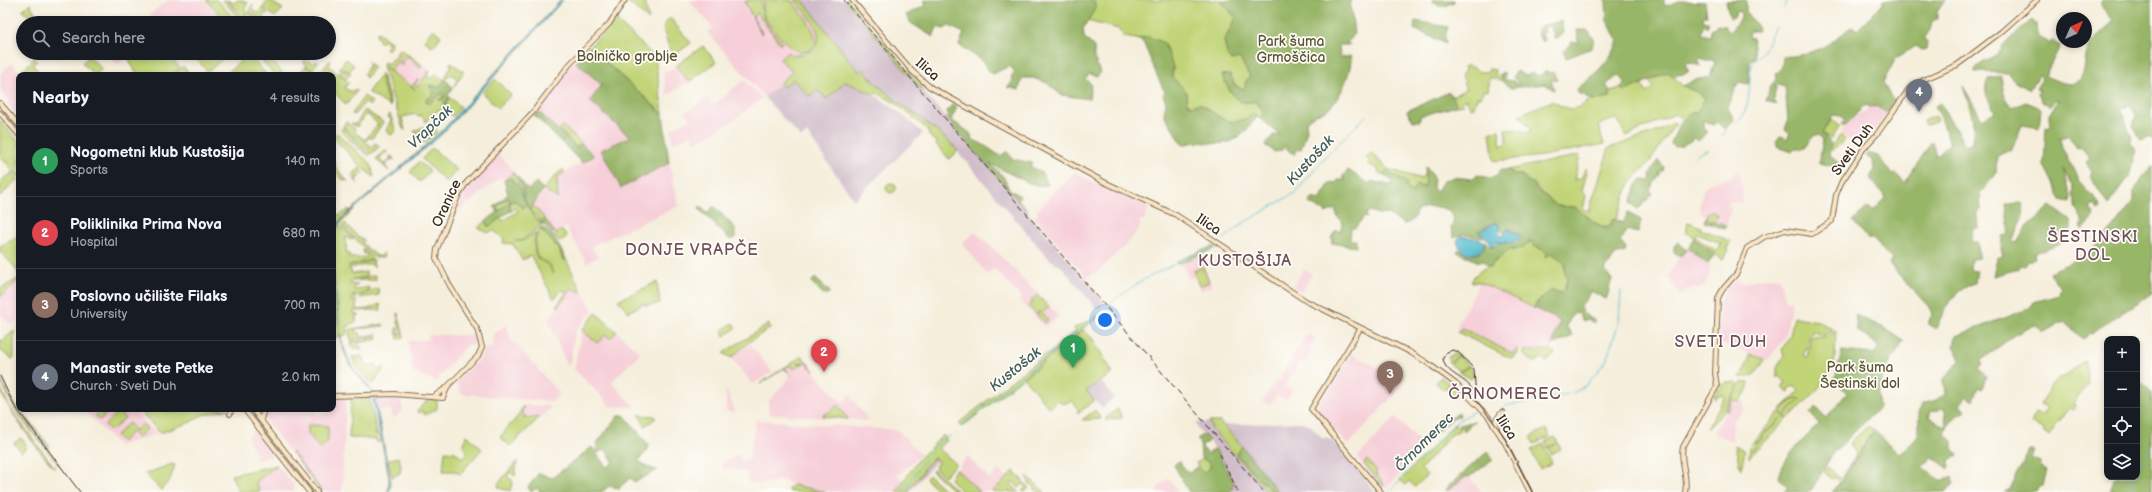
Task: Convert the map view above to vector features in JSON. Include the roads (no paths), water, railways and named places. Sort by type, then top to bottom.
[{"type":"main road","name":"Oranice","points":[[433,397],[443,398],[446,388],[478,356],[482,346],[476,329],[450,286],[436,258],[459,194],[466,182],[532,113],[569,65],[609,24],[625,0]]},
{"type":"main road","name":"Ilica","points":[[852,0],[909,68],[930,87],[1104,182],[1176,216],[1302,298],[1360,329],[1408,350],[1448,377],[1470,397],[1497,430],[1530,492]]},
{"type":"main road","name":"Sveti Duh","points":[[1685,492],[1687,483],[1681,455],[1682,447],[1714,392],[1717,381],[1715,373],[1718,298],[1723,289],[1735,277],[1745,250],[1762,238],[1779,231],[1791,229],[1812,234],[1829,224],[1832,220],[1836,195],[1841,183],[1864,148],[1877,134],[1909,89],[1923,80],[1964,60],[2001,32],[2037,0]]},
{"type":"main road","points":[[0,103],[16,122]]},
{"type":"main road","points":[[0,113],[16,132]]},
{"type":"main road","points":[[1360,329],[1311,405],[1311,410],[1381,492]]},
{"type":"main road","points":[[336,396],[376,394],[433,397],[446,388]]},
{"type":"main road","points":[[247,412],[309,492]]},
{"type":"main road","points":[[254,412],[317,492]]},
{"type":"main road","points":[[261,420],[263,412]]},
{"type":"main road","points":[[1497,430],[1496,420],[1502,412]]},
{"type":"water","points":[[561,0],[563,0],[443,133],[342,219],[336,230],[336,226],[342,218],[442,131]]},
{"type":"water","points":[[1495,223],[1500,226],[1499,234],[1503,236],[1508,229],[1519,235],[1520,238],[1513,243],[1496,242],[1491,247],[1490,241],[1479,232]]},
{"type":"water","points":[[1461,236],[1479,239],[1484,242],[1484,246],[1478,253],[1464,252],[1460,248],[1457,241]]},
{"type":"water","points":[[336,293],[340,330],[336,303]]},
{"type":"water","points":[[340,330],[345,352],[350,363],[370,388],[375,398],[391,483],[389,492],[389,477],[371,391],[350,365],[341,343]]},
{"type":"waterway","name":"Črnomerec","points":[[1784,8],[1787,0]]},
{"type":"waterway","name":"Črnomerec","points":[[1735,124],[1744,113],[1747,105],[1750,87],[1751,63],[1764,51],[1775,26]]},
{"type":"waterway","name":"Kustošak","points":[[1224,239],[1242,224],[1296,192],[1326,156],[1366,116]]},
{"type":"waterway","name":"Črnomerec","points":[[1721,136],[1728,127]]},
{"type":"waterway","name":"Črnomerec","points":[[1695,156],[1708,149]]},
{"type":"waterway","name":"Kustošak","points":[[1109,305],[1133,286],[1173,265],[1215,247]]},
{"type":"waterway","name":"Črnomerec","points":[[1505,406],[1573,393],[1586,385],[1606,361],[1619,322],[1621,291]]},
{"type":"waterway","name":"Kustošak","points":[[961,426],[1101,312]]},
{"type":"waterway","name":"Črnomerec","points":[[1389,492],[1455,423],[1476,410]]},
{"type":"waterway","name":"Kustošak","points":[[902,492],[928,454],[950,436]]},
{"type":"waterway","points":[[2140,465],[2147,452],[2152,448]]},
{"type":"waterway","points":[[2133,480],[2133,492]]},
{"type":"tram line","points":[[1474,393],[1468,384],[1452,373],[1444,364],[1443,358],[1447,352],[1453,350],[1458,352],[1474,369],[1476,400],[1502,433],[1532,492]]},
{"type":"tram line","points":[[0,376],[16,408]]},
{"type":"tram line","points":[[19,412],[80,492]]},
{"type":"railway","points":[[844,0],[1264,492]]},
{"type":"railway","points":[[1220,454],[1238,492]]},
{"type":"place","name":"Manastir svete Petke","points":[[1919,112]]},
{"type":"place","name":"Nogometni klub Kustošija","points":[[1073,368]]},
{"type":"place","name":"Poliklinika Prima Nova","points":[[824,372]]},
{"type":"place","name":"Poslovno učilište Filaks","points":[[1390,394]]},
{"type":"district","name":"ŠESTINSKI DOL","points":[[2093,245]]},
{"type":"district","name":"DONJE VRAPČE","points":[[692,249]]},
{"type":"district","name":"KUSTOŠIJA","points":[[1245,260]]},
{"type":"district","name":"SVETI DUH","points":[[1721,341]]},
{"type":"district","name":"ČRNOMEREC","points":[[1505,393]]},
{"type":"park label","name":"Park šuma Grmoščica","points":[[1291,50]]},
{"type":"park label","name":"Bolničko groblje","points":[[627,56]]},
{"type":"park label","name":"Park šuma Šestinski dol","points":[[1860,376]]},
{"type":"water label","name":"Vrapčak","points":[[430,127]]}]
